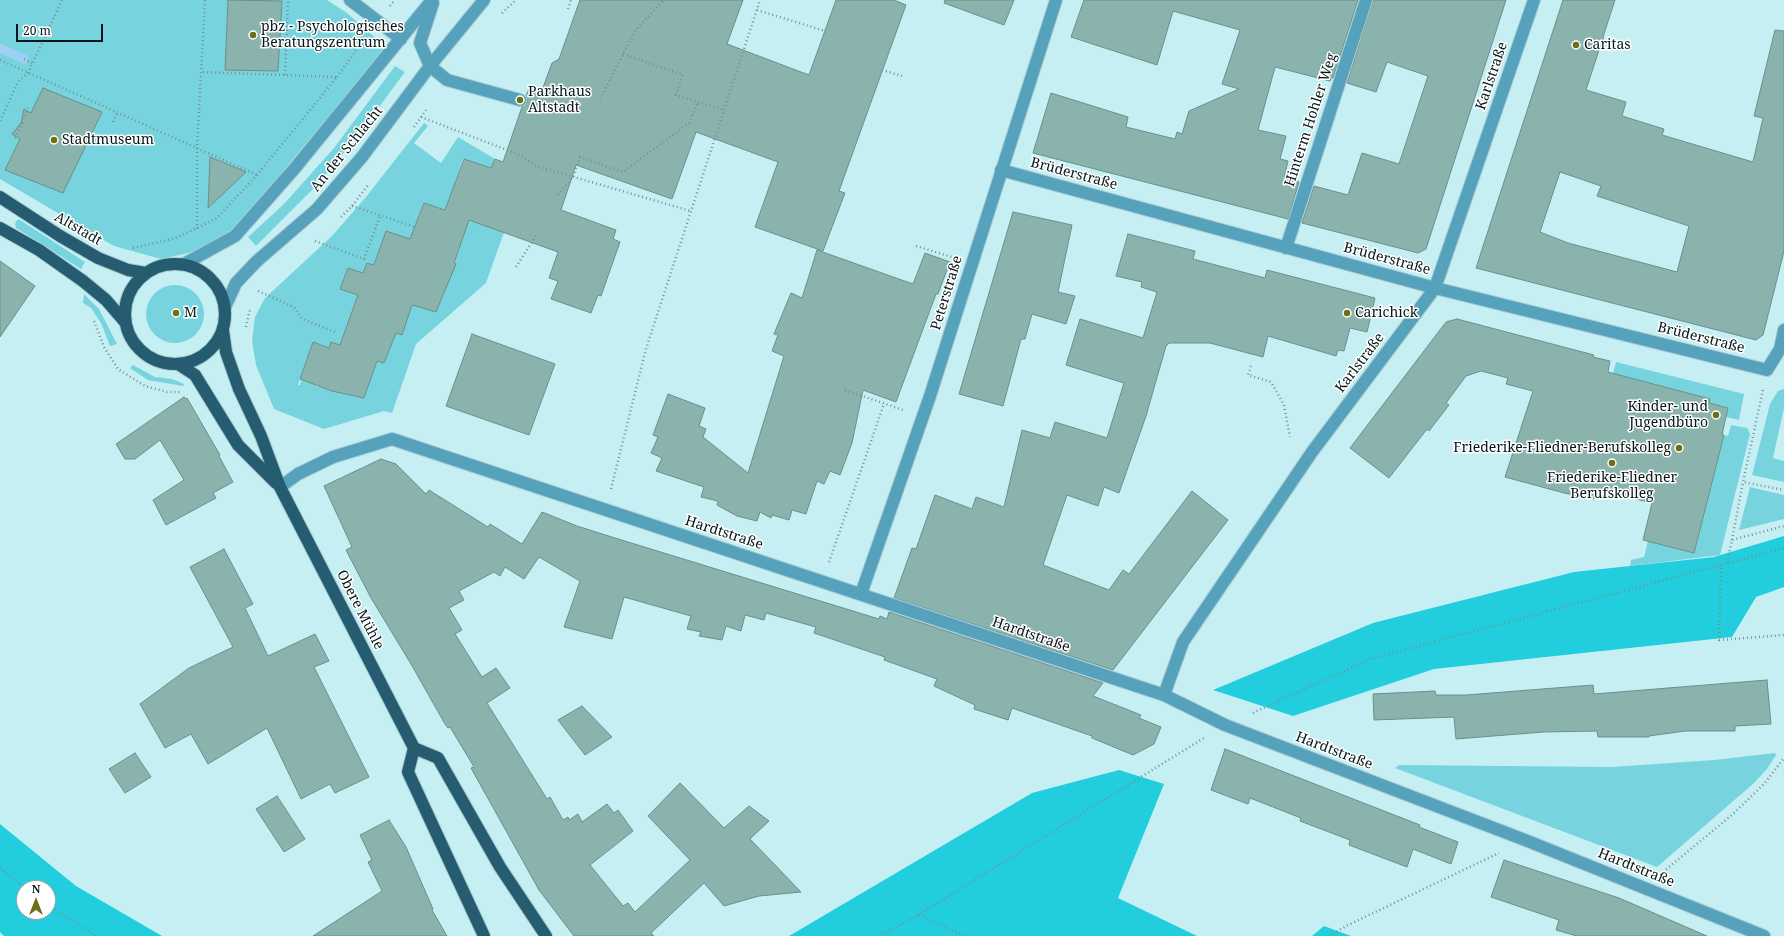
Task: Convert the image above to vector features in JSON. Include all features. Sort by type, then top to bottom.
[{"type":"main road","name":"Altstadt","points":[[0,197],[60,236],[98,258],[128,270],[146,273]]},
{"type":"main road","points":[[0,228],[39,250],[83,281],[106,300],[125,322],[131,338],[143,353],[154,360],[166,364],[178,364],[194,361],[207,352],[218,340],[222,330],[225,322],[225,307],[220,292],[211,279],[199,269],[184,264],[164,265],[146,273],[137,281],[130,292],[126,304],[125,322]]},
{"type":"main road","name":"Obere Mühle","points":[[222,330],[226,352],[240,389],[261,436],[280,487],[414,748]]},
{"type":"main road","name":"Obere Mühle","points":[[178,364],[195,375],[238,445],[280,487]]},
{"type":"main road","points":[[484,936],[408,772],[414,748],[438,758],[500,867],[546,936]]},
{"type":"street","points":[[350,0],[401,39]]},
{"type":"street","points":[[433,0],[420,43],[430,66],[447,80],[520,100]]},
{"type":"street","name":"An der Schlacht","points":[[184,264],[235,236],[295,168],[433,0]]},
{"type":"street","name":"An der Schlacht","points":[[225,307],[236,283],[257,261],[317,209],[362,157],[430,66],[484,0]]},
{"type":"street","name":"Peterstraße","points":[[861,594],[930,396],[1056,0]]},
{"type":"street","name":"Hinterm Hohler Weg","points":[[1286,248],[1366,0]]},
{"type":"street","name":"Karlstraße","points":[[1164,695],[1183,642],[1312,452],[1435,288],[1534,0]]},
{"type":"street","name":"Brüderstraße","points":[[1001,170],[1435,288],[1767,370]]},
{"type":"street","points":[[1767,370],[1780,349],[1784,330]]},
{"type":"street","name":"Hardtstraße","points":[[280,487],[298,474],[333,457],[392,439],[1164,695],[1225,725],[1525,840],[1764,936]]},
{"type":"path","points":[[0,121],[18,82],[28,73],[62,0]]},
{"type":"path","points":[[196,229],[197,147],[205,0]]},
{"type":"path","points":[[285,76],[288,0]]},
{"type":"path","points":[[568,9],[571,0]]},
{"type":"path","points":[[600,99],[635,31],[664,0]]},
{"type":"path","points":[[606,509],[646,349],[760,0]]},
{"type":"path","points":[[756,10],[825,31]]},
{"type":"path","points":[[623,54],[683,75],[676,95],[724,110]]},
{"type":"path","points":[[24,59],[33,63]]},
{"type":"path","points":[[0,60],[257,175]]},
{"type":"path","points":[[882,70],[902,76]]},
{"type":"path","points":[[131,248],[176,238],[217,218],[257,175],[337,78],[202,72]]},
{"type":"path","points":[[558,195],[573,177],[580,157],[623,172],[689,123],[698,102]]},
{"type":"path","points":[[14,138],[28,108]]},
{"type":"path","points":[[113,122],[117,113]]},
{"type":"path","points":[[421,117],[520,155],[536,166],[691,211]]},
{"type":"path","points":[[22,123],[26,125]]},
{"type":"path","points":[[352,206],[415,227]]},
{"type":"path","points":[[315,241],[364,259],[380,216]]},
{"type":"path","points":[[516,267],[537,234]]},
{"type":"path","points":[[916,246],[972,264]]},
{"type":"path","points":[[255,297],[263,287]]},
{"type":"path","points":[[258,292],[294,307],[302,319],[335,332]]},
{"type":"path","points":[[245,329],[252,302]]},
{"type":"path","points":[[93,319],[104,347],[118,369],[145,386],[156,390],[167,392],[187,392]]},
{"type":"path","points":[[1251,366],[1248,375],[1271,382],[1284,405],[1290,437]]},
{"type":"path","points":[[1727,562],[1767,370]]},
{"type":"path","points":[[845,390],[903,411],[905,404]]},
{"type":"path","points":[[822,581],[884,404]]},
{"type":"path","points":[[1744,482],[1784,490]]},
{"type":"path","points":[[1732,540],[1784,526]]},
{"type":"path","points":[[878,936],[918,915],[1114,792],[1225,725],[1370,659],[1727,562],[1784,548]]},
{"type":"path","points":[[1721,564],[1719,640],[1784,635]]},
{"type":"path","points":[[1644,888],[1733,814],[1765,783],[1784,758]]},
{"type":"path","points":[[1330,936],[1346,926],[1525,840]]},
{"type":"path","points":[[0,868],[16,881]]},
{"type":"path","points":[[56,910],[97,936]]},
{"type":"path","points":[[918,915],[965,936]]},
{"type":"shaded area","points":[[0,0],[327,0],[347,13],[387,48],[288,165],[236,230],[207,249],[161,259],[114,246],[0,179]]},
{"type":"shaded area","points":[[395,66],[405,72],[356,138],[316,186],[256,246],[248,237],[283,205],[334,148]]},
{"type":"shaded area","points":[[424,123],[428,126],[414,143],[441,163],[458,137],[495,159],[491,168],[463,159],[455,182],[457,214],[424,203],[411,239],[386,231],[374,265],[367,263],[363,273],[348,268],[340,289],[364,297],[346,348],[329,348],[313,342],[298,385],[300,385],[302,377],[317,382],[316,387],[318,386],[345,393],[345,395],[348,387],[364,398],[377,361],[384,363],[390,348],[391,331],[402,335],[408,303],[448,263],[457,265],[454,263],[459,250],[462,216],[507,224],[486,283],[416,344],[392,413],[384,411],[324,429],[274,409],[256,365],[252,341],[255,317],[265,298],[332,236],[366,197]]},
{"type":"shaded area","points":[[17,220],[20,220],[85,262],[81,269],[16,228],[15,224]]},
{"type":"shaded area","points":[[169,285],[181,285],[196,293],[204,308],[204,320],[196,335],[181,343],[169,343],[154,335],[146,320],[146,308],[154,293]]},
{"type":"shaded area","points":[[84,294],[99,309],[117,344],[110,346],[101,323],[91,308],[83,303]]},
{"type":"shaded area","points":[[1616,362],[1744,394],[1739,420],[1726,417],[1728,408],[1709,403],[1709,399],[1613,374]]},
{"type":"shaded area","points":[[133,365],[155,377],[172,379],[184,384],[183,386],[148,380],[130,368]]},
{"type":"shaded area","points":[[1784,389],[1784,408],[1773,458],[1784,461],[1784,482],[1752,475],[1770,404],[1778,391]]},
{"type":"shaded area","points":[[1731,425],[1747,428],[1750,434],[1720,555],[1630,566],[1631,560],[1644,557],[1648,541],[1694,553],[1724,435],[1728,436]]},
{"type":"shaded area","points":[[1750,487],[1784,495],[1784,519],[1739,530]]},
{"type":"shaded area","points":[[1784,536],[1784,587],[1756,597],[1732,637],[1434,669],[1293,716],[1213,690],[1373,623],[1574,572],[1714,557]]},
{"type":"shaded area","points":[[1775,753],[1776,755],[1767,769],[1753,784],[1657,867],[1395,768],[1399,765],[1612,767],[1714,760]]},
{"type":"shaded area","points":[[1119,770],[1164,784],[1118,898],[1197,936],[789,936],[1032,793]]},
{"type":"shaded area","points":[[0,824],[76,886],[162,936],[4,936],[0,932]]},
{"type":"shaded area","points":[[1324,926],[1351,936],[1312,936]]},
{"type":"building","name":"pbz - Psychologisches Beratungszentrum","points":[[228,0],[282,1],[278,71],[225,70]]},
{"type":"building","points":[[580,0],[743,0],[727,44],[809,75],[836,0],[894,0],[906,5],[839,191],[845,193],[823,251],[755,227],[778,162],[696,132],[672,199],[576,165],[561,210],[616,230],[613,239],[620,242],[601,296],[598,295],[591,313],[551,299],[558,281],[549,278],[558,252],[469,220],[454,263],[456,264],[436,312],[412,305],[402,335],[396,333],[384,363],[377,361],[364,398],[332,391],[300,379],[313,342],[329,348],[331,342],[340,345],[358,295],[340,289],[348,268],[363,273],[367,263],[374,265],[386,231],[410,239],[424,203],[445,210],[464,159],[491,168],[495,159],[503,162],[522,107],[527,102],[526,96],[529,89],[541,93],[552,63],[559,59]]},
{"type":"building","points":[[945,0],[1014,0],[1004,25],[944,3]]},
{"type":"building","points":[[1084,0],[1358,0],[1333,78],[1331,78],[1330,81],[1275,67],[1258,130],[1286,136],[1280,159],[1288,161],[1284,178],[1299,182],[1288,219],[1033,153],[1051,93],[1128,117],[1126,127],[1175,139],[1177,132],[1182,134],[1189,111],[1239,89],[1222,84],[1240,30],[1173,11],[1157,65],[1071,37]]},
{"type":"building","points":[[1373,0],[1506,0],[1426,249],[1418,253],[1302,223],[1314,186],[1348,195],[1362,153],[1399,164],[1428,76],[1387,62],[1376,92],[1347,83]]},
{"type":"building","points":[[1563,0],[1615,0],[1603,37],[1604,42],[1602,48],[1599,50],[1586,90],[1626,102],[1622,116],[1664,129],[1662,135],[1753,162],[1763,118],[1754,116],[1775,30],[1784,31],[1784,251],[1763,335],[1756,340],[1476,268]],"holes":[[[1560,172],[1601,186],[1597,196],[1689,226],[1677,272],[1568,243],[1540,232]]]},
{"type":"building","points":[[43,88],[102,112],[63,193],[5,170],[20,139],[12,134],[21,123],[24,109],[31,113]]},
{"type":"building","points":[[210,157],[246,172],[208,208]]},
{"type":"building","points":[[1013,212],[1072,225],[1058,292],[1075,296],[1066,324],[1032,314],[1025,339],[1021,339],[1003,406],[959,394]]},
{"type":"building","points":[[1128,234],[1195,251],[1193,259],[1265,278],[1267,270],[1375,298],[1367,332],[1350,328],[1344,351],[1338,350],[1336,356],[1268,336],[1263,357],[1210,343],[1169,343],[1166,346],[1146,416],[1119,493],[1104,487],[1098,506],[1067,495],[1043,565],[1109,590],[1123,570],[1129,574],[1192,491],[1228,520],[1113,670],[894,598],[912,548],[916,549],[935,495],[972,509],[976,497],[1004,507],[1022,430],[1050,438],[1055,422],[1107,438],[1124,383],[1066,365],[1080,319],[1143,338],[1157,292],[1141,287],[1142,282],[1116,276]]},
{"type":"building","points":[[817,250],[913,284],[925,253],[950,262],[938,294],[936,294],[896,402],[863,390],[852,443],[840,475],[830,471],[824,484],[817,481],[806,514],[792,510],[789,520],[772,515],[771,518],[760,512],[757,521],[737,516],[717,505],[718,501],[701,497],[704,487],[656,471],[662,458],[651,453],[658,437],[653,435],[668,394],[705,408],[699,426],[706,429],[703,437],[748,473],[784,356],[772,351],[778,335],[774,334],[791,293],[802,298]]},
{"type":"building","points":[[0,261],[35,286],[0,337]]},
{"type":"building","points":[[1457,319],[1594,355],[1593,357],[1610,361],[1608,372],[1710,399],[1709,403],[1728,408],[1722,435],[1724,435],[1694,553],[1643,540],[1652,503],[1596,489],[1594,499],[1564,493],[1505,477],[1533,391],[1506,384],[1508,378],[1481,371],[1466,376],[1446,403],[1449,405],[1429,431],[1427,429],[1389,478],[1350,448],[1446,322]]},
{"type":"building","points":[[472,334],[555,364],[529,435],[446,406]]},
{"type":"building","points":[[184,397],[186,399],[187,398],[220,455],[219,456],[233,482],[213,493],[216,498],[166,525],[153,500],[184,480],[160,440],[135,459],[125,459],[116,444]]},
{"type":"building","points":[[381,459],[396,464],[426,494],[429,490],[488,527],[490,524],[522,544],[542,512],[577,526],[879,619],[880,616],[887,619],[889,612],[1103,683],[1093,696],[1141,715],[1139,718],[1161,727],[1154,744],[1133,755],[1092,738],[1092,736],[1012,708],[1008,720],[974,709],[975,705],[934,686],[937,679],[884,660],[885,657],[814,633],[816,627],[766,613],[764,620],[745,615],[741,631],[726,626],[722,640],[699,636],[701,632],[687,629],[691,616],[624,597],[612,639],[564,627],[580,581],[539,557],[524,579],[505,567],[500,576],[494,572],[459,591],[464,600],[449,608],[462,630],[455,634],[482,677],[496,668],[510,688],[487,703],[547,799],[550,797],[563,820],[568,817],[569,820],[578,814],[582,822],[607,804],[614,813],[618,810],[633,831],[590,865],[623,906],[628,903],[635,912],[690,860],[648,816],[680,783],[724,828],[749,806],[769,821],[750,839],[801,892],[759,896],[724,906],[704,883],[651,933],[654,936],[574,936],[539,890],[471,768],[474,767],[450,727],[448,728],[445,724],[371,598],[346,550],[352,547],[324,486]]},
{"type":"building","points":[[224,549],[253,604],[245,608],[268,656],[315,634],[329,661],[314,667],[369,777],[335,793],[330,784],[301,799],[267,728],[208,764],[191,734],[165,748],[140,704],[189,668],[233,647],[190,567]]},
{"type":"building","points":[[1767,680],[1771,724],[1735,726],[1735,731],[1685,731],[1649,737],[1598,737],[1597,731],[1543,732],[1456,739],[1454,717],[1374,720],[1373,694],[1435,691],[1436,695],[1466,695],[1593,685],[1594,694]]},
{"type":"building","points":[[582,706],[612,737],[585,755],[558,720]]},
{"type":"building","points":[[1225,749],[1420,825],[1419,827],[1458,842],[1451,864],[1413,849],[1407,867],[1349,845],[1350,840],[1300,821],[1301,818],[1250,798],[1248,804],[1211,790]]},
{"type":"building","points":[[135,753],[151,777],[125,793],[109,769]]},
{"type":"building","points":[[277,796],[305,839],[284,852],[256,809]]},
{"type":"building","points":[[389,820],[406,847],[433,909],[432,910],[447,936],[313,936],[382,891],[368,862],[372,860],[360,835]]},
{"type":"building","points":[[1504,860],[1619,898],[1707,936],[1577,936],[1556,930],[1559,920],[1491,897]]},
{"type":"waterway","points":[[0,48],[24,59]]},
{"type":"place","name":"pbz - Psychologisches Beratungszentrum","points":[[253,35]]},
{"type":"place","name":"Caritas","points":[[1576,45]]},
{"type":"place","name":"Parkhaus Altstadt","points":[[520,100]]},
{"type":"place","name":"Stadtmuseum","points":[[54,140]]},
{"type":"place","name":"M","points":[[176,313]]},
{"type":"place","name":"Carichick","points":[[1347,313]]},
{"type":"place","name":"Kinder- und Jugendbüro","points":[[1716,415]]},
{"type":"place","name":"Friederike-Fliedner-Berufskolleg","points":[[1679,448]]},
{"type":"place","name":"Friederike-Fliedner Berufskolleg","points":[[1612,463]]}]
